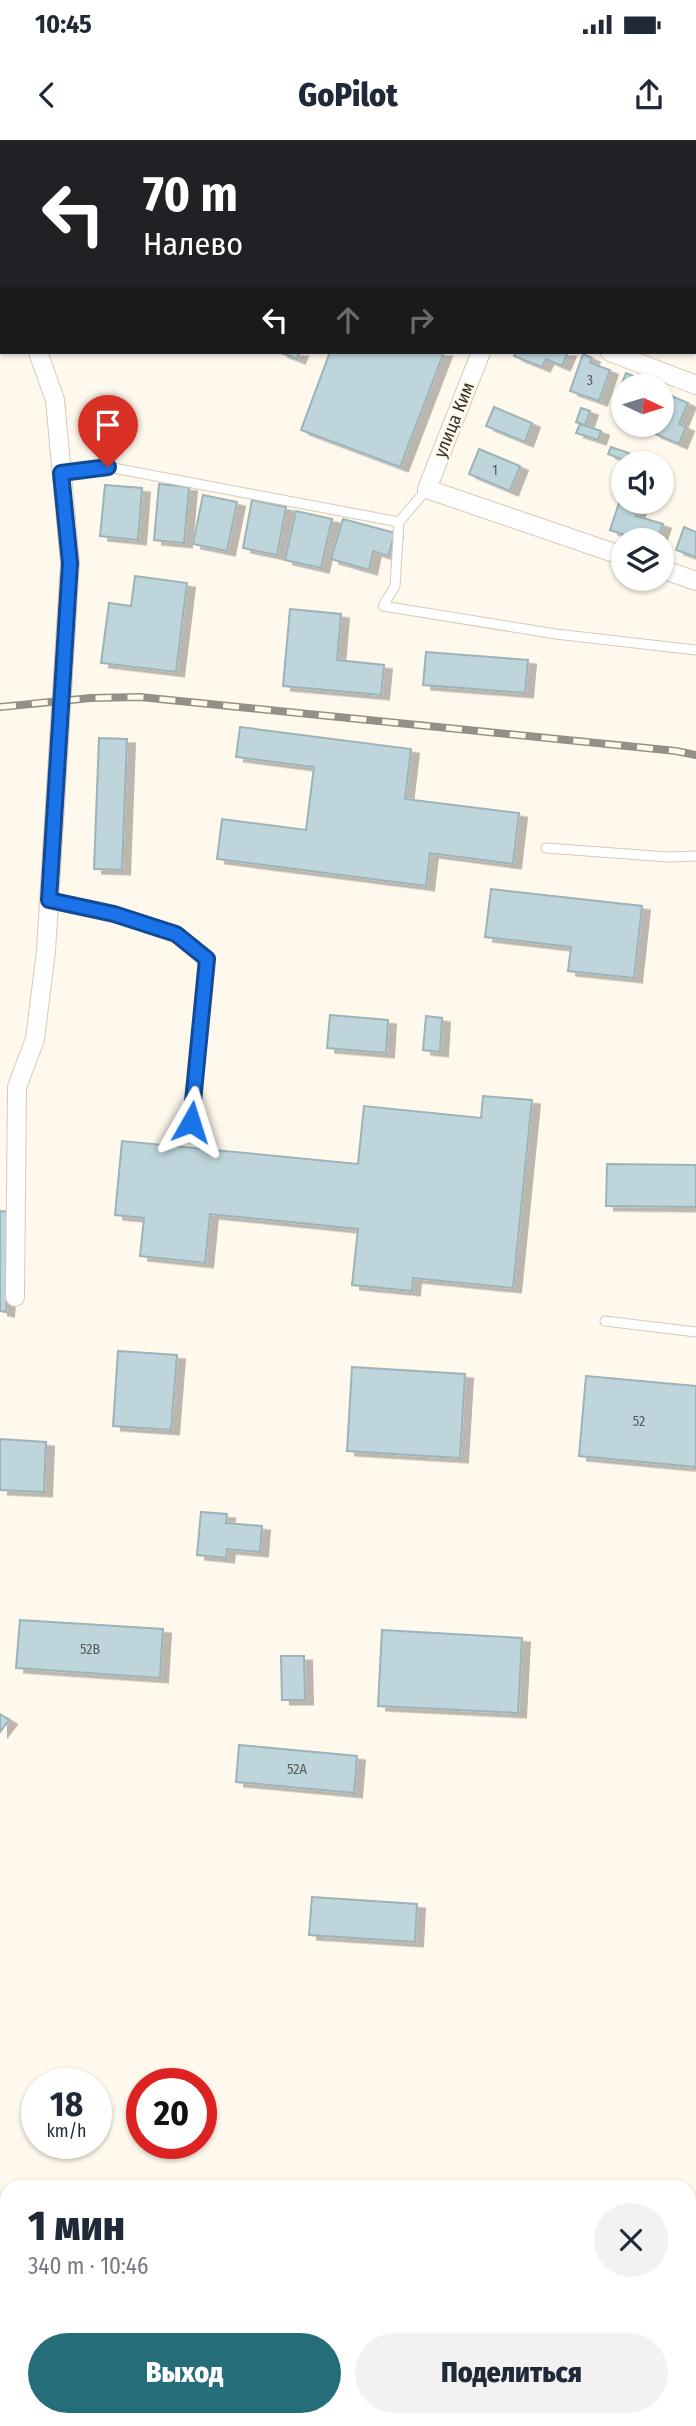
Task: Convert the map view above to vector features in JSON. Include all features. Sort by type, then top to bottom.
[{"type":"street","points":[[15,1297],[17,1087],[35,1040],[46,951],[70,563],[55,400],[39,354]]},
{"type":"street","name":"улица Ким","points":[[427,489],[480,354]]},
{"type":"street","points":[[615,354],[696,385]]},
{"type":"street","points":[[427,489],[611,552]]},
{"type":"street","points":[[674,573],[696,581]]},
{"type":"lane","points":[[61,473],[108,467],[399,522]]},
{"type":"lane","points":[[427,489],[399,522],[395,586],[383,606],[556,634],[696,650]]},
{"type":"lane","points":[[546,848],[668,857],[696,856]]},
{"type":"lane","points":[[49,900],[114,914],[176,934],[207,959],[191,1122]]},
{"type":"lane","points":[[605,1321],[696,1332]]},
{"type":"building","points":[[284,354],[299,354],[297,359]]},
{"type":"building","points":[[329,354],[443,354],[400,467],[301,430]]},
{"type":"building","points":[[567,354],[562,366],[546,359],[542,367],[514,356]]},
{"type":"building","points":[[583,354],[592,358],[590,363],[610,370],[599,401],[570,391]]},
{"type":"building","points":[[674,397],[688,403],[679,424],[686,427],[679,444],[665,438],[674,438]]},
{"type":"building","points":[[494,407],[532,423],[525,442],[486,426]]},
{"type":"building","points":[[581,408],[590,411],[585,425],[576,422]]},
{"type":"building","points":[[580,424],[601,431],[598,440],[576,433]]},
{"type":"building","points":[[611,447],[623,451],[611,451],[611,455],[608,454]]},
{"type":"building","points":[[479,449],[520,466],[510,491],[469,474]]},
{"type":"building","points":[[159,484],[189,487],[184,543],[154,540]]},
{"type":"building","points":[[105,485],[142,488],[138,540],[100,536]]},
{"type":"building","points":[[203,495],[237,502],[227,551],[193,544]]},
{"type":"building","points":[[252,500],[286,507],[277,555],[243,548]]},
{"type":"building","points":[[296,511],[332,519],[321,568],[285,560]]},
{"type":"building","points":[[615,514],[637,514],[663,524],[662,528],[610,530]]},
{"type":"building","points":[[343,519],[395,533],[388,556],[373,551],[369,570],[331,559]]},
{"type":"building","points":[[684,527],[696,532],[696,557],[676,550]]},
{"type":"building","points":[[135,576],[187,583],[176,672],[101,663],[109,603],[131,606]]},
{"type":"building","points":[[290,609],[341,614],[337,660],[384,665],[381,695],[283,686]]},
{"type":"building","points":[[426,652],[528,660],[525,693],[423,685]]},
{"type":"building","points":[[240,727],[411,749],[405,799],[519,813],[513,864],[430,853],[426,886],[217,859],[222,819],[306,830],[314,767],[236,757]]},
{"type":"building","points":[[99,738],[127,739],[122,870],[94,869]]},
{"type":"building","points":[[491,889],[642,906],[634,978],[568,971],[571,947],[485,937]]},
{"type":"building","points":[[330,1015],[388,1020],[386,1053],[327,1048]]},
{"type":"building","points":[[426,1016],[442,1018],[440,1052],[423,1050]]},
{"type":"building","points":[[483,1096],[532,1100],[513,1288],[413,1278],[412,1291],[352,1285],[358,1229],[210,1214],[205,1263],[140,1256],[144,1218],[115,1215],[122,1141],[358,1164],[364,1106],[481,1118]]},
{"type":"building","points":[[607,1164],[696,1165],[696,1207],[606,1206]]},
{"type":"building","points":[[0,1211],[14,1212],[6,1312],[0,1311]]},
{"type":"building","points":[[118,1351],[177,1355],[171,1430],[113,1426]]},
{"type":"building","points":[[352,1367],[465,1374],[460,1458],[347,1451]]},
{"type":"building","points":[[586,1376],[696,1386],[696,1467],[579,1456]]},
{"type":"building","points":[[0,1439],[46,1442],[44,1492],[0,1490]]},
{"type":"building","points":[[201,1512],[227,1514],[226,1523],[262,1526],[260,1552],[227,1549],[226,1558],[197,1555]]},
{"type":"building","points":[[20,1620],[163,1629],[160,1678],[16,1668]]},
{"type":"building","points":[[382,1630],[522,1638],[518,1713],[378,1706]]},
{"type":"building","points":[[281,1656],[304,1656],[305,1700],[282,1700]]},
{"type":"building","points":[[0,1714],[9,1720],[0,1732]]},
{"type":"building","points":[[239,1745],[357,1756],[354,1793],[236,1782]]},
{"type":"building","points":[[312,1897],[417,1904],[415,1942],[309,1935]]},
{"type":"railway","points":[[0,707],[91,698],[140,697],[696,755]]},
{"type":"route","points":[[108,467],[61,473],[70,563],[49,900],[114,914],[176,934],[207,959],[191,1122]]}]
